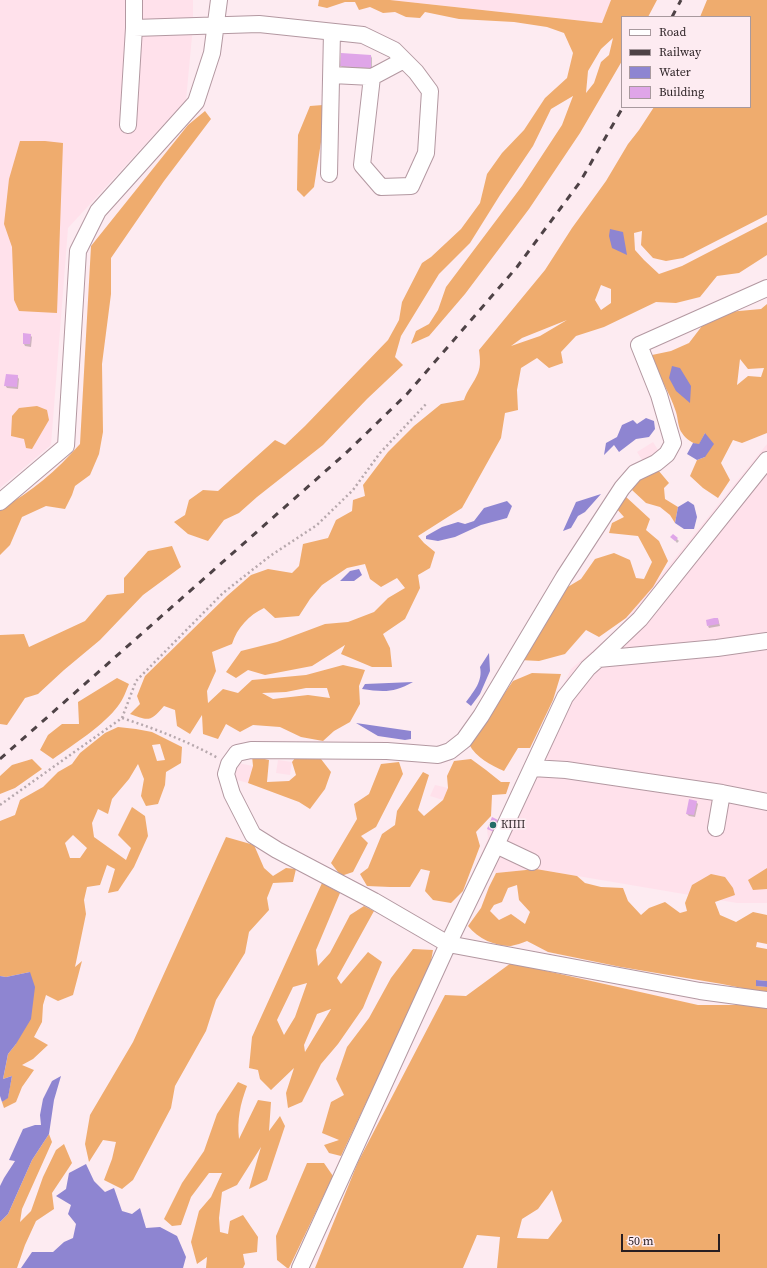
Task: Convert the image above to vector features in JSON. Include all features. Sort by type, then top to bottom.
[{"type":"street","points":[[128,125],[134,28],[134,0]]},
{"type":"street","points":[[0,502],[66,446],[78,251],[98,211],[196,102],[212,53],[219,0]]},
{"type":"street","points":[[134,28],[259,24],[363,35],[394,50],[416,72],[430,91],[426,153],[411,186],[381,187],[362,165],[372,77]]},
{"type":"street","points":[[329,174],[332,32]]},
{"type":"street","points":[[332,74],[372,77],[404,60]]},
{"type":"street","points":[[767,288],[639,345],[659,395],[673,443],[667,454],[656,463],[635,474],[622,488],[564,577],[481,716],[464,740],[450,751],[438,755],[387,751],[251,750],[237,753],[229,764],[226,774],[232,794],[253,836],[374,901],[448,944],[700,991],[767,1000]]},
{"type":"street","points":[[300,1268],[448,944],[565,697],[588,668],[640,619],[767,460]]},
{"type":"street","points":[[598,659],[767,642]]},
{"type":"street","points":[[532,768],[566,770],[722,793],[767,802]]},
{"type":"street","points":[[716,828],[722,793]]},
{"type":"street","points":[[496,845],[532,862]]},
{"type":"path","points":[[0,805],[122,718],[136,680],[222,593],[270,556],[317,525],[353,490],[380,453],[427,403]]},
{"type":"path","points":[[122,718],[157,729],[192,744],[229,764]]},
{"type":"shaded area","points":[[0,0],[193,0],[193,26],[186,100],[68,228],[51,445],[0,488]]},
{"type":"shaded area","points":[[319,0],[390,0],[602,23],[611,0],[657,0],[649,16],[621,16],[621,63],[580,133],[529,209],[465,294],[429,336],[411,344],[416,331],[429,324],[438,310],[446,287],[522,186],[562,125],[573,96],[551,109],[533,146],[470,243],[439,274],[401,336],[395,357],[403,365],[367,399],[323,445],[239,513],[224,520],[208,541],[188,534],[174,522],[185,515],[189,500],[203,490],[218,491],[275,440],[285,445],[388,340],[399,320],[402,302],[422,263],[431,257],[461,229],[480,203],[487,174],[502,153],[524,130],[545,98],[567,78],[573,53],[564,33],[547,27],[514,22],[459,19],[425,12],[420,18],[406,17],[395,12],[383,13],[370,7],[359,10],[355,2],[345,2],[327,8],[318,6]],"holes":[[[613,38],[609,55],[601,62],[594,83],[586,93],[588,71],[601,49]]]},
{"type":"shaded area","points":[[390,0],[611,0],[602,23]]},
{"type":"shaded area","points":[[707,0],[767,0],[767,215],[683,258],[666,261],[653,258],[641,245],[642,231],[634,233],[635,250],[659,274],[682,266],[767,222],[767,255],[739,273],[717,276],[700,297],[676,303],[656,302],[604,327],[576,336],[561,352],[563,363],[549,368],[537,358],[521,368],[517,390],[518,410],[505,413],[501,438],[462,508],[418,536],[435,552],[430,568],[418,575],[420,588],[405,619],[383,634],[390,648],[392,667],[372,667],[341,654],[345,645],[312,666],[265,675],[248,670],[236,678],[226,672],[241,651],[277,642],[325,624],[348,622],[374,612],[388,598],[405,588],[397,578],[381,587],[370,579],[365,564],[347,568],[322,585],[310,599],[299,616],[275,618],[264,608],[253,614],[240,627],[232,644],[212,652],[216,671],[207,691],[208,703],[223,689],[238,693],[252,680],[306,675],[343,665],[365,670],[359,686],[360,704],[350,722],[334,731],[323,741],[301,737],[280,727],[253,725],[240,732],[226,724],[218,739],[203,734],[202,715],[190,734],[177,726],[175,710],[164,706],[149,719],[130,714],[140,704],[137,696],[145,676],[227,596],[251,575],[268,569],[292,573],[299,566],[303,544],[328,538],[336,520],[352,511],[353,500],[365,496],[363,485],[388,452],[414,426],[441,404],[464,400],[479,370],[479,350],[545,270],[572,228],[606,181],[628,144],[653,108],[751,108],[751,16],[700,16]],"holes":[[[601,285],[611,289],[611,303],[601,310],[595,300]],[[567,320],[540,336],[511,346],[522,338]],[[306,688],[327,688],[330,698],[308,695],[273,699],[262,693],[286,692]]]},
{"type":"shaded area","points":[[323,105],[321,142],[314,187],[304,197],[297,190],[298,135],[310,106]]},
{"type":"shaded area","points":[[205,111],[211,119],[164,181],[111,258],[111,294],[102,364],[103,432],[99,454],[90,475],[75,486],[65,509],[46,506],[22,517],[10,545],[0,555],[0,509],[23,495],[43,480],[80,444],[91,246],[188,125]]},
{"type":"shaded area","points":[[20,141],[63,143],[57,313],[19,311],[14,300],[12,247],[4,224],[9,179]]},
{"type":"shaded area","points":[[767,304],[767,433],[742,443],[733,440],[721,463],[730,480],[718,498],[703,488],[690,476],[697,460],[705,457],[705,433],[699,445],[689,440],[682,433],[677,414],[657,370],[652,355],[671,351],[689,343],[702,326],[728,312],[761,309]],"holes":[[[740,359],[748,369],[764,368],[761,377],[748,376],[737,385]]]},
{"type":"shaded area","points":[[37,406],[47,410],[49,420],[32,449],[26,448],[24,439],[11,436],[12,416],[19,408]]},
{"type":"shaded area","points":[[653,442],[660,453],[644,463],[637,452]]},
{"type":"shaded area","points":[[767,444],[767,903],[737,903],[536,869],[496,873],[477,864],[488,838],[487,829],[492,817],[500,821],[571,669],[618,629]]},
{"type":"shaded area","points":[[658,470],[669,483],[664,488],[665,499],[678,507],[675,523],[670,515],[660,507],[646,503],[632,490],[640,477]]},
{"type":"shaded area","points":[[625,496],[650,519],[646,530],[659,541],[668,561],[653,587],[626,618],[599,637],[586,630],[565,654],[539,661],[520,660],[566,588],[581,579],[595,559],[614,553],[630,560],[636,578],[644,579],[652,562],[638,536],[609,533],[612,523],[624,517],[616,508]]},
{"type":"shaded area","points":[[172,546],[181,567],[143,595],[100,640],[38,694],[25,698],[7,725],[0,724],[0,635],[24,634],[29,647],[85,621],[107,595],[124,593],[124,578],[148,551]]},
{"type":"shaded area","points":[[532,673],[561,674],[553,700],[530,748],[518,748],[504,771],[489,764],[472,749],[469,744],[513,681]]},
{"type":"shaded area","points":[[117,678],[129,684],[120,704],[105,720],[53,759],[40,750],[48,735],[62,724],[79,724],[78,702]]},
{"type":"shaded area","points":[[118,727],[152,732],[182,747],[181,763],[166,772],[165,785],[158,804],[146,806],[141,796],[144,779],[138,764],[129,779],[112,799],[108,814],[98,809],[92,823],[94,837],[126,860],[131,848],[118,835],[132,807],[145,816],[148,836],[134,867],[118,891],[108,893],[115,869],[107,865],[100,885],[87,887],[84,900],[86,914],[75,967],[82,961],[73,995],[58,1001],[46,995],[43,1005],[42,1022],[34,1037],[48,1045],[33,1059],[22,1065],[34,1070],[22,1087],[16,1102],[4,1108],[2,1102],[8,1097],[12,1076],[3,1079],[8,1054],[16,1044],[30,972],[6,977],[0,976],[0,821],[15,815],[20,800],[43,787],[58,772],[72,764],[80,753],[105,733]],"holes":[[[160,744],[165,760],[157,761],[152,745]],[[73,835],[87,848],[80,858],[70,858],[65,843]]]},
{"type":"shaded area","points":[[252,756],[269,760],[267,782],[289,781],[296,775],[292,762],[295,758],[321,759],[331,772],[325,789],[310,809],[299,802],[248,783],[253,766]]},
{"type":"shaded area","points":[[32,759],[42,769],[15,788],[0,794],[0,776],[12,765]]},
{"type":"shaded area","points":[[471,759],[501,782],[510,782],[506,794],[492,795],[491,816],[476,832],[480,846],[463,891],[451,903],[433,900],[425,891],[430,871],[421,869],[410,887],[367,886],[360,874],[368,868],[382,834],[395,825],[397,811],[423,772],[429,775],[418,810],[424,816],[443,800],[448,788],[447,776],[454,761]]},
{"type":"shaded area","points":[[278,760],[292,762],[290,775],[276,773]]},
{"type":"shaded area","points":[[399,762],[403,774],[376,827],[361,836],[368,843],[353,872],[341,876],[331,863],[357,819],[354,804],[369,794],[381,764]]},
{"type":"shaded area","points":[[238,763],[253,766],[248,783],[234,779]]},
{"type":"shaded area","points":[[435,785],[448,788],[443,800],[430,796]]},
{"type":"shaded area","points":[[226,837],[254,845],[264,868],[273,876],[286,868],[296,869],[293,882],[273,883],[267,898],[269,910],[249,932],[245,953],[216,1000],[206,1031],[175,1086],[171,1108],[133,1180],[122,1189],[104,1180],[112,1159],[116,1142],[103,1140],[89,1162],[85,1144],[90,1115],[133,1042]]},
{"type":"shaded area","points":[[767,868],[767,889],[753,890],[748,880]]},
{"type":"shaded area","points":[[536,869],[577,876],[585,883],[601,887],[623,888],[628,901],[641,915],[649,908],[665,902],[680,913],[687,911],[685,903],[692,885],[711,874],[725,877],[733,888],[735,895],[715,902],[720,915],[736,922],[753,912],[767,915],[767,944],[757,942],[756,947],[767,949],[767,981],[756,980],[757,986],[767,987],[767,993],[621,967],[548,952],[527,941],[511,946],[505,946],[487,941],[477,935],[468,926],[481,908],[496,873]],"holes":[[[517,885],[519,900],[530,912],[525,924],[511,914],[499,920],[490,911],[494,905],[502,902],[508,888]]]},
{"type":"shaded area","points":[[322,883],[340,893],[316,950],[318,966],[330,953],[350,915],[364,906],[374,911],[337,978],[341,984],[368,952],[382,962],[363,1008],[338,1044],[321,1064],[302,1102],[288,1108],[286,1093],[294,1068],[271,1090],[260,1079],[258,1070],[249,1068],[252,1037]],"holes":[[[307,983],[295,1017],[284,1035],[277,1020],[293,987]],[[331,1009],[305,1052],[304,1045],[317,1014]]]},
{"type":"shaded area","points":[[413,949],[433,950],[430,967],[341,1156],[329,1153],[324,1145],[339,1140],[322,1133],[331,1102],[344,1095],[336,1079],[347,1047],[369,1018],[391,978]]},
{"type":"shaded area","points":[[511,963],[698,1005],[767,1005],[767,1268],[497,1268],[500,1237],[477,1235],[463,1268],[315,1268],[358,1162],[445,995],[466,996]],"holes":[[[552,1190],[562,1221],[548,1239],[517,1238],[522,1219],[538,1209]]]},
{"type":"shaded area","points":[[238,1082],[247,1086],[238,1125],[239,1139],[258,1100],[271,1102],[269,1131],[280,1116],[285,1126],[267,1180],[249,1189],[261,1147],[237,1185],[222,1192],[219,1218],[220,1232],[228,1234],[230,1221],[243,1215],[258,1237],[257,1252],[243,1254],[245,1264],[243,1268],[206,1268],[207,1257],[197,1264],[191,1242],[199,1211],[211,1197],[222,1173],[209,1173],[191,1197],[181,1225],[172,1226],[164,1219],[182,1183],[204,1151],[217,1114]]},
{"type":"shaded area","points":[[49,1134],[52,1142],[22,1209],[20,1222],[31,1211],[43,1177],[56,1150],[64,1144],[72,1163],[52,1193],[54,1209],[36,1221],[25,1245],[17,1268],[0,1268],[0,1222],[8,1214],[32,1160]]},
{"type":"shaded area","points":[[307,1163],[324,1163],[333,1176],[289,1268],[287,1268],[277,1260],[276,1236]]},
{"type":"water","points":[[610,229],[623,232],[627,255],[612,248],[609,236]]},
{"type":"water","points":[[672,366],[680,368],[691,386],[690,403],[676,391],[669,378]]},
{"type":"water","points":[[646,418],[654,421],[655,429],[649,437],[636,439],[619,452],[614,445],[604,455],[606,443],[617,437],[622,425],[633,420],[637,424]]},
{"type":"water","points":[[705,433],[714,444],[705,457],[697,460],[687,454],[693,443],[699,444]]},
{"type":"water","points":[[601,494],[585,512],[578,516],[571,528],[563,531],[576,502]]},
{"type":"water","points":[[507,501],[512,506],[507,518],[481,525],[455,537],[438,541],[426,539],[426,536],[442,527],[458,522],[465,524],[474,521],[484,508]]},
{"type":"water","points":[[688,501],[694,505],[697,517],[694,529],[684,529],[675,523],[678,507]]},
{"type":"water","points":[[359,569],[362,575],[354,581],[340,581],[350,571]]},
{"type":"water","points":[[489,653],[490,671],[480,694],[471,706],[466,702],[477,686],[481,672],[480,667]]},
{"type":"water","points":[[413,682],[406,686],[388,691],[362,689],[365,684]]},
{"type":"water","points":[[356,723],[411,731],[411,739],[405,740],[378,736]]},
{"type":"water","points":[[30,972],[35,987],[31,1019],[8,1054],[3,1079],[12,1076],[8,1098],[2,1102],[0,1096],[0,976],[6,977]]},
{"type":"water","points":[[756,980],[767,981],[767,987],[756,986]]},
{"type":"water","points":[[61,1076],[54,1100],[49,1134],[32,1160],[8,1214],[0,1222],[0,1186],[15,1161],[9,1160],[23,1129],[35,1125],[41,1125],[40,1115],[43,1099],[52,1081]]},
{"type":"water","points":[[86,1164],[94,1181],[105,1192],[114,1188],[122,1211],[132,1214],[140,1208],[146,1228],[160,1227],[177,1236],[186,1257],[183,1268],[21,1268],[32,1252],[53,1252],[64,1242],[73,1238],[76,1224],[68,1214],[71,1205],[56,1196],[66,1189],[69,1173]]},
{"type":"building","points":[[341,53],[371,55],[371,68],[340,66]]},
{"type":"building","points":[[23,333],[31,334],[30,344],[23,344]]},
{"type":"building","points":[[6,374],[18,375],[17,387],[4,386]]},
{"type":"building","points":[[673,534],[678,538],[675,541],[670,537]]},
{"type":"building","points":[[718,618],[719,624],[707,626],[706,620]]},
{"type":"building","points":[[689,799],[697,801],[694,815],[686,814]]},
{"type":"building","name":"КПП","points":[[492,817],[500,821],[494,832],[487,829]]},
{"type":"railway","points":[[673,16],[681,0]]},
{"type":"railway","points":[[0,759],[346,453],[407,394],[517,267],[580,182],[622,108]]},
{"type":"place","name":"КПП","points":[[493,825]]}]
